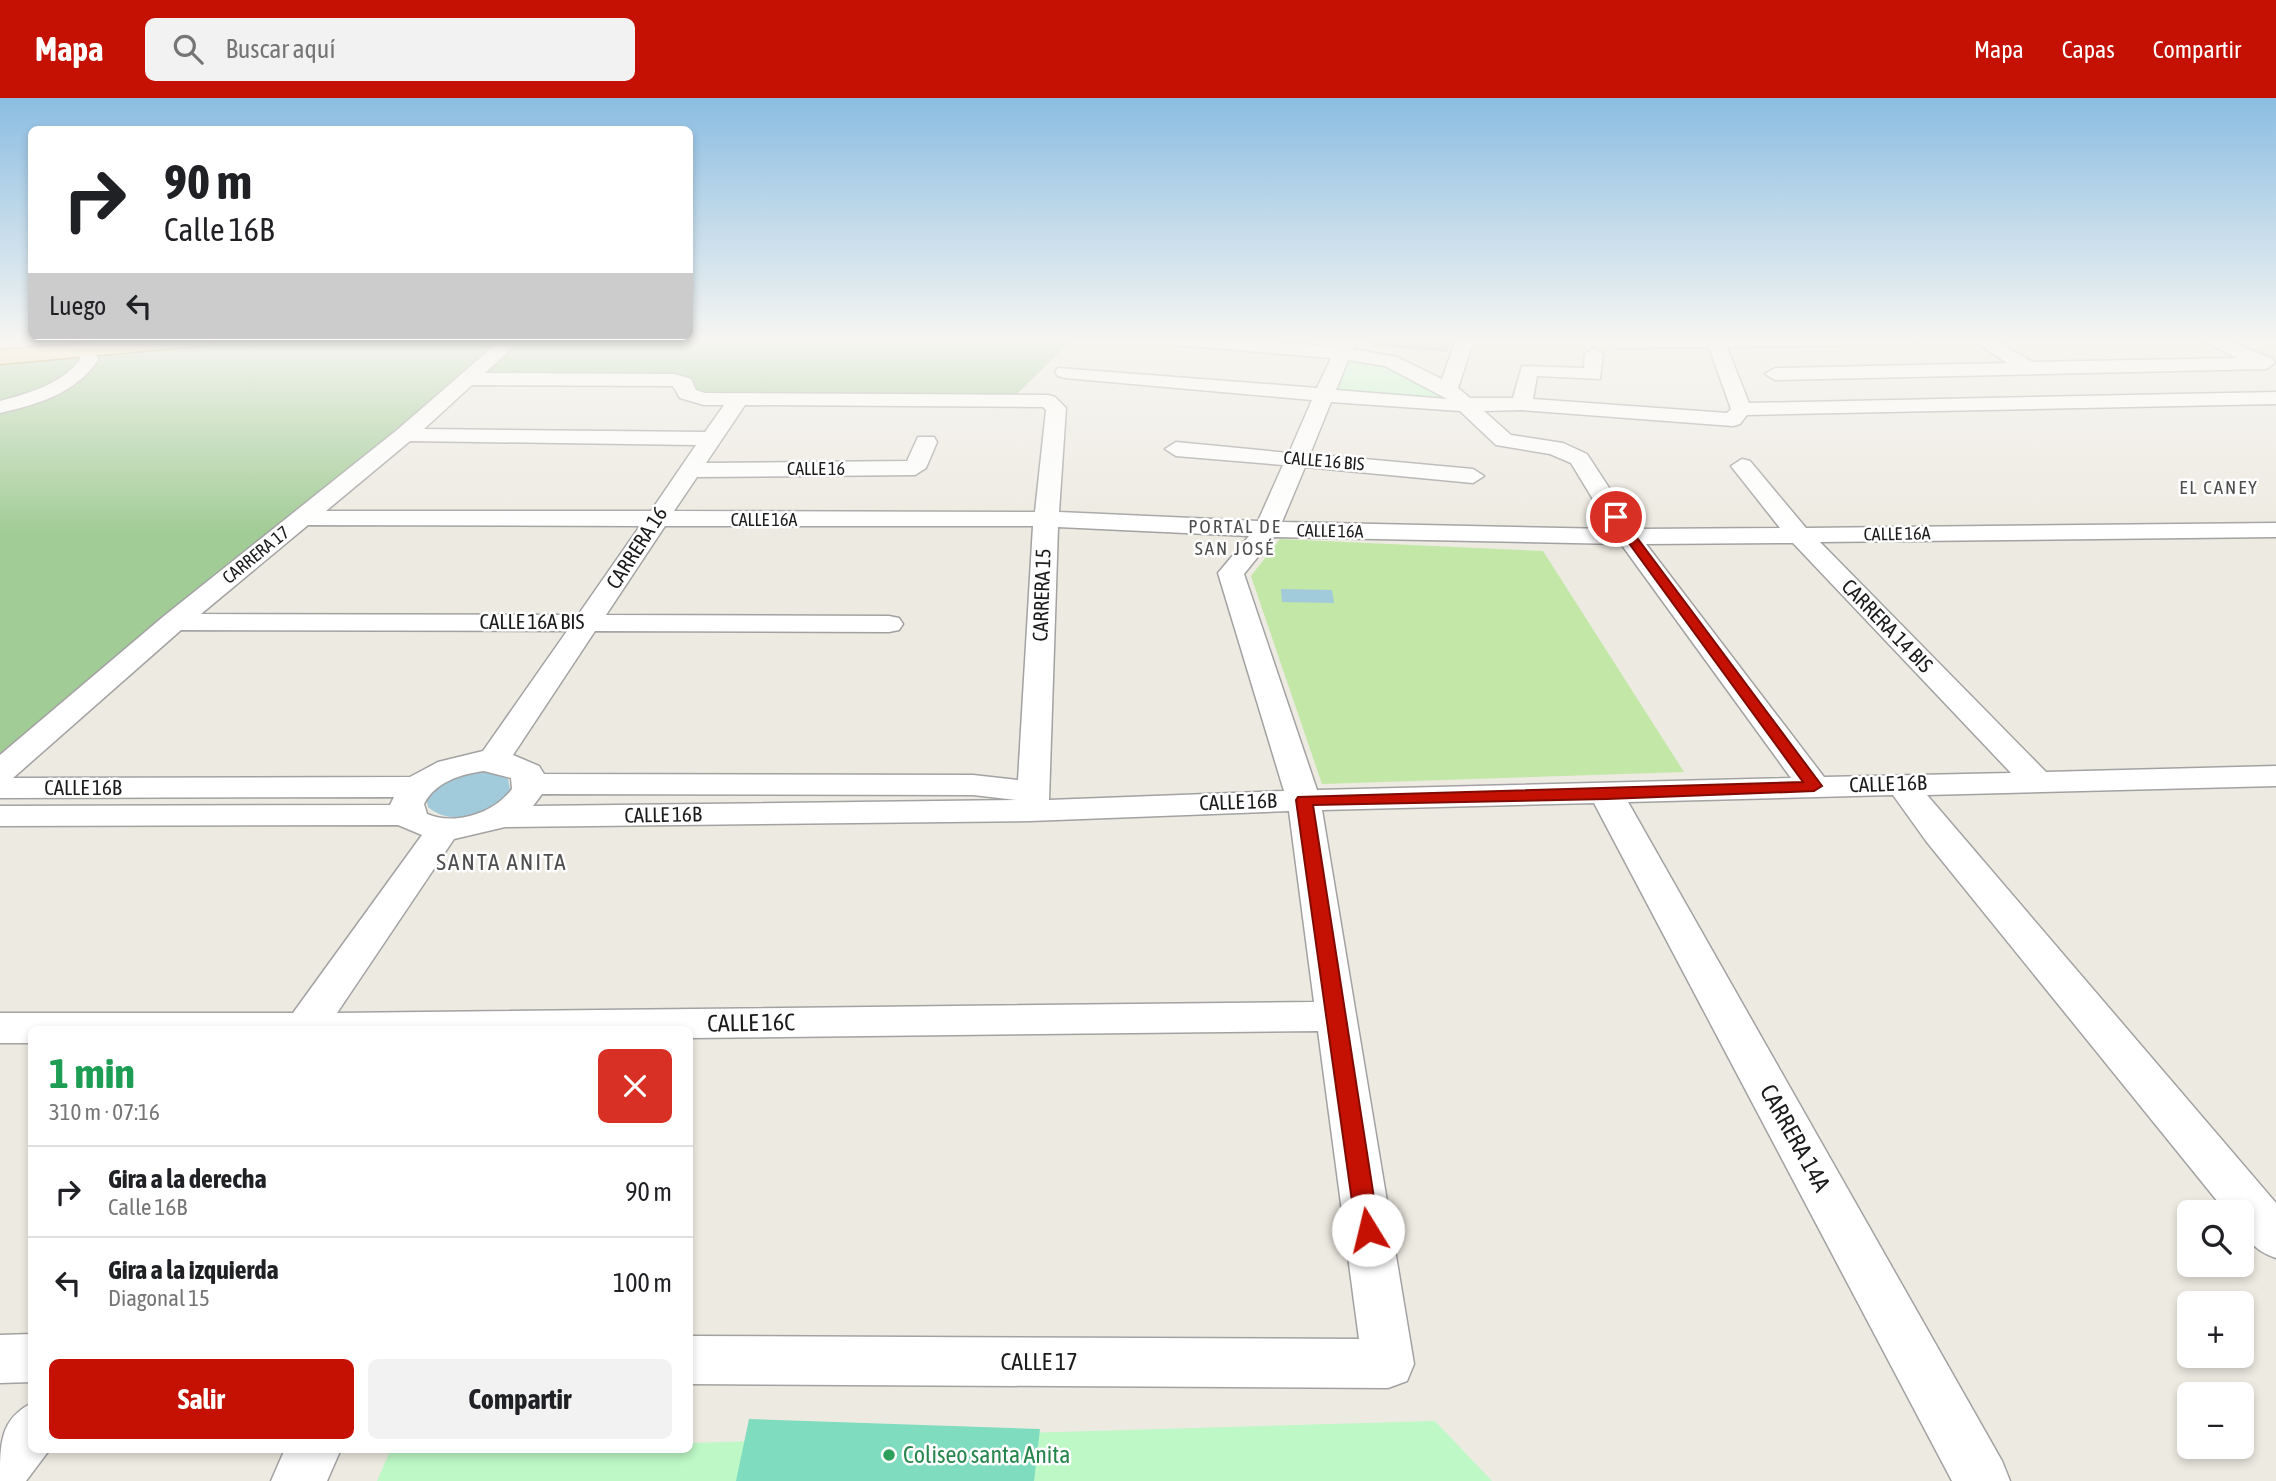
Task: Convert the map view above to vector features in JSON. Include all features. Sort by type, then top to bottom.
[{"type":"street","name":"CARRERA 17","points":[[0,772],[174,622],[405,436],[440,404]]},
{"type":"street","name":"CARRERA 16","points":[[493,761],[735,404]]},
{"type":"street","name":"CARRERA 15","points":[[1032,801],[1045,519],[1056,408],[1051,404]]},
{"type":"street","points":[[1320,404],[1267,530],[1231,573],[1304,800],[1335,1016]]},
{"type":"street","points":[[1421,404],[1439,404]]},
{"type":"street","points":[[1465,404],[1504,440],[1555,448],[1579,459],[1628,537],[1814,786]]},
{"type":"street","points":[[1518,404],[1737,414],[2039,404]]},
{"type":"street","name":"CARRERA 14 BIS","points":[[1734,404],[1746,461],[1799,536],[2037,781]]},
{"type":"street","points":[[405,436],[709,439]]},
{"type":"street","name":"CALLE 16","points":[[689,470],[915,468],[926,442]]},
{"type":"street","name":"CALLE 16 BIS","points":[[1175,449],[1298,458],[1473,476]]},
{"type":"street","name":"CALLE 16A","points":[[301,518],[1045,519],[1267,530],[1628,537],[2276,530]]},
{"type":"street","name":"CALLE 16A BIS","points":[[174,622],[590,621],[889,624]]},
{"type":"street","points":[[493,761],[523,769],[530,783],[521,801],[498,817],[477,824],[444,829],[426,826],[414,801],[452,768],[493,761]]},
{"type":"street","name":"CALLE 16B","points":[[498,817],[1032,801],[1081,806],[1607,795],[1814,786],[2276,776]]},
{"type":"street","name":"CALLE 16B","points":[[530,783],[973,785],[1032,801]]},
{"type":"street","points":[[1902,784],[1938,833],[2276,1237]]},
{"type":"street","name":"CALLE 16B","points":[[0,788],[414,801]]},
{"type":"street","name":"CARRERA 14A","points":[[1607,795],[1982,1481]]},
{"type":"street","name":"CALLE 16B","points":[[0,816],[414,801]]},
{"type":"street","points":[[306,1026],[444,829]]},
{"type":"street","name":"CALLE 16C","points":[[542,1026],[1335,1016]]},
{"type":"street","name":"CALLE 17","points":[[693,1360],[1388,1364],[1335,1016]]},
{"type":"street","name":"CALLE 16C","points":[[0,1028],[28,1028]]},
{"type":"street","points":[[0,1359],[28,1358]]},
{"type":"street","points":[[0,1470],[28,1434]]},
{"type":"street","points":[[299,1481],[311,1453]]},
{"type":"green space","points":[[0,404],[431,404],[395,436],[0,760]]},
{"type":"green space","points":[[1280,539],[1543,551],[1684,772],[1322,784],[1251,576]]},
{"type":"green space","name":"Coliseo santa Anita","points":[[749,1419],[1040,1429],[1034,1481],[736,1481]]},
{"type":"green space","points":[[1435,1421],[1492,1481],[377,1481],[389,1453],[693,1453],[693,1443]]},
{"type":"water","points":[[1281,589],[1332,590],[1334,603],[1282,602]]},
{"type":"water","points":[[479,772],[497,773],[508,779],[510,789],[495,805],[484,811],[460,817],[448,817],[428,807],[427,801],[437,788],[457,777]]},
{"type":"place","name":"Coliseo santa Anita","points":[[889,1455]]},
{"type":"district","name":"EL CANEY","points":[[2219,487]]},
{"type":"district","name":"PORTAL DE SAN JOSÉ","points":[[1235,537]]},
{"type":"district","name":"SANTA ANITA","points":[[502,862]]},
{"type":"route","points":[[1368,1230],[1304,800],[1607,795],[1814,786],[1628,537],[1616,517]]}]
